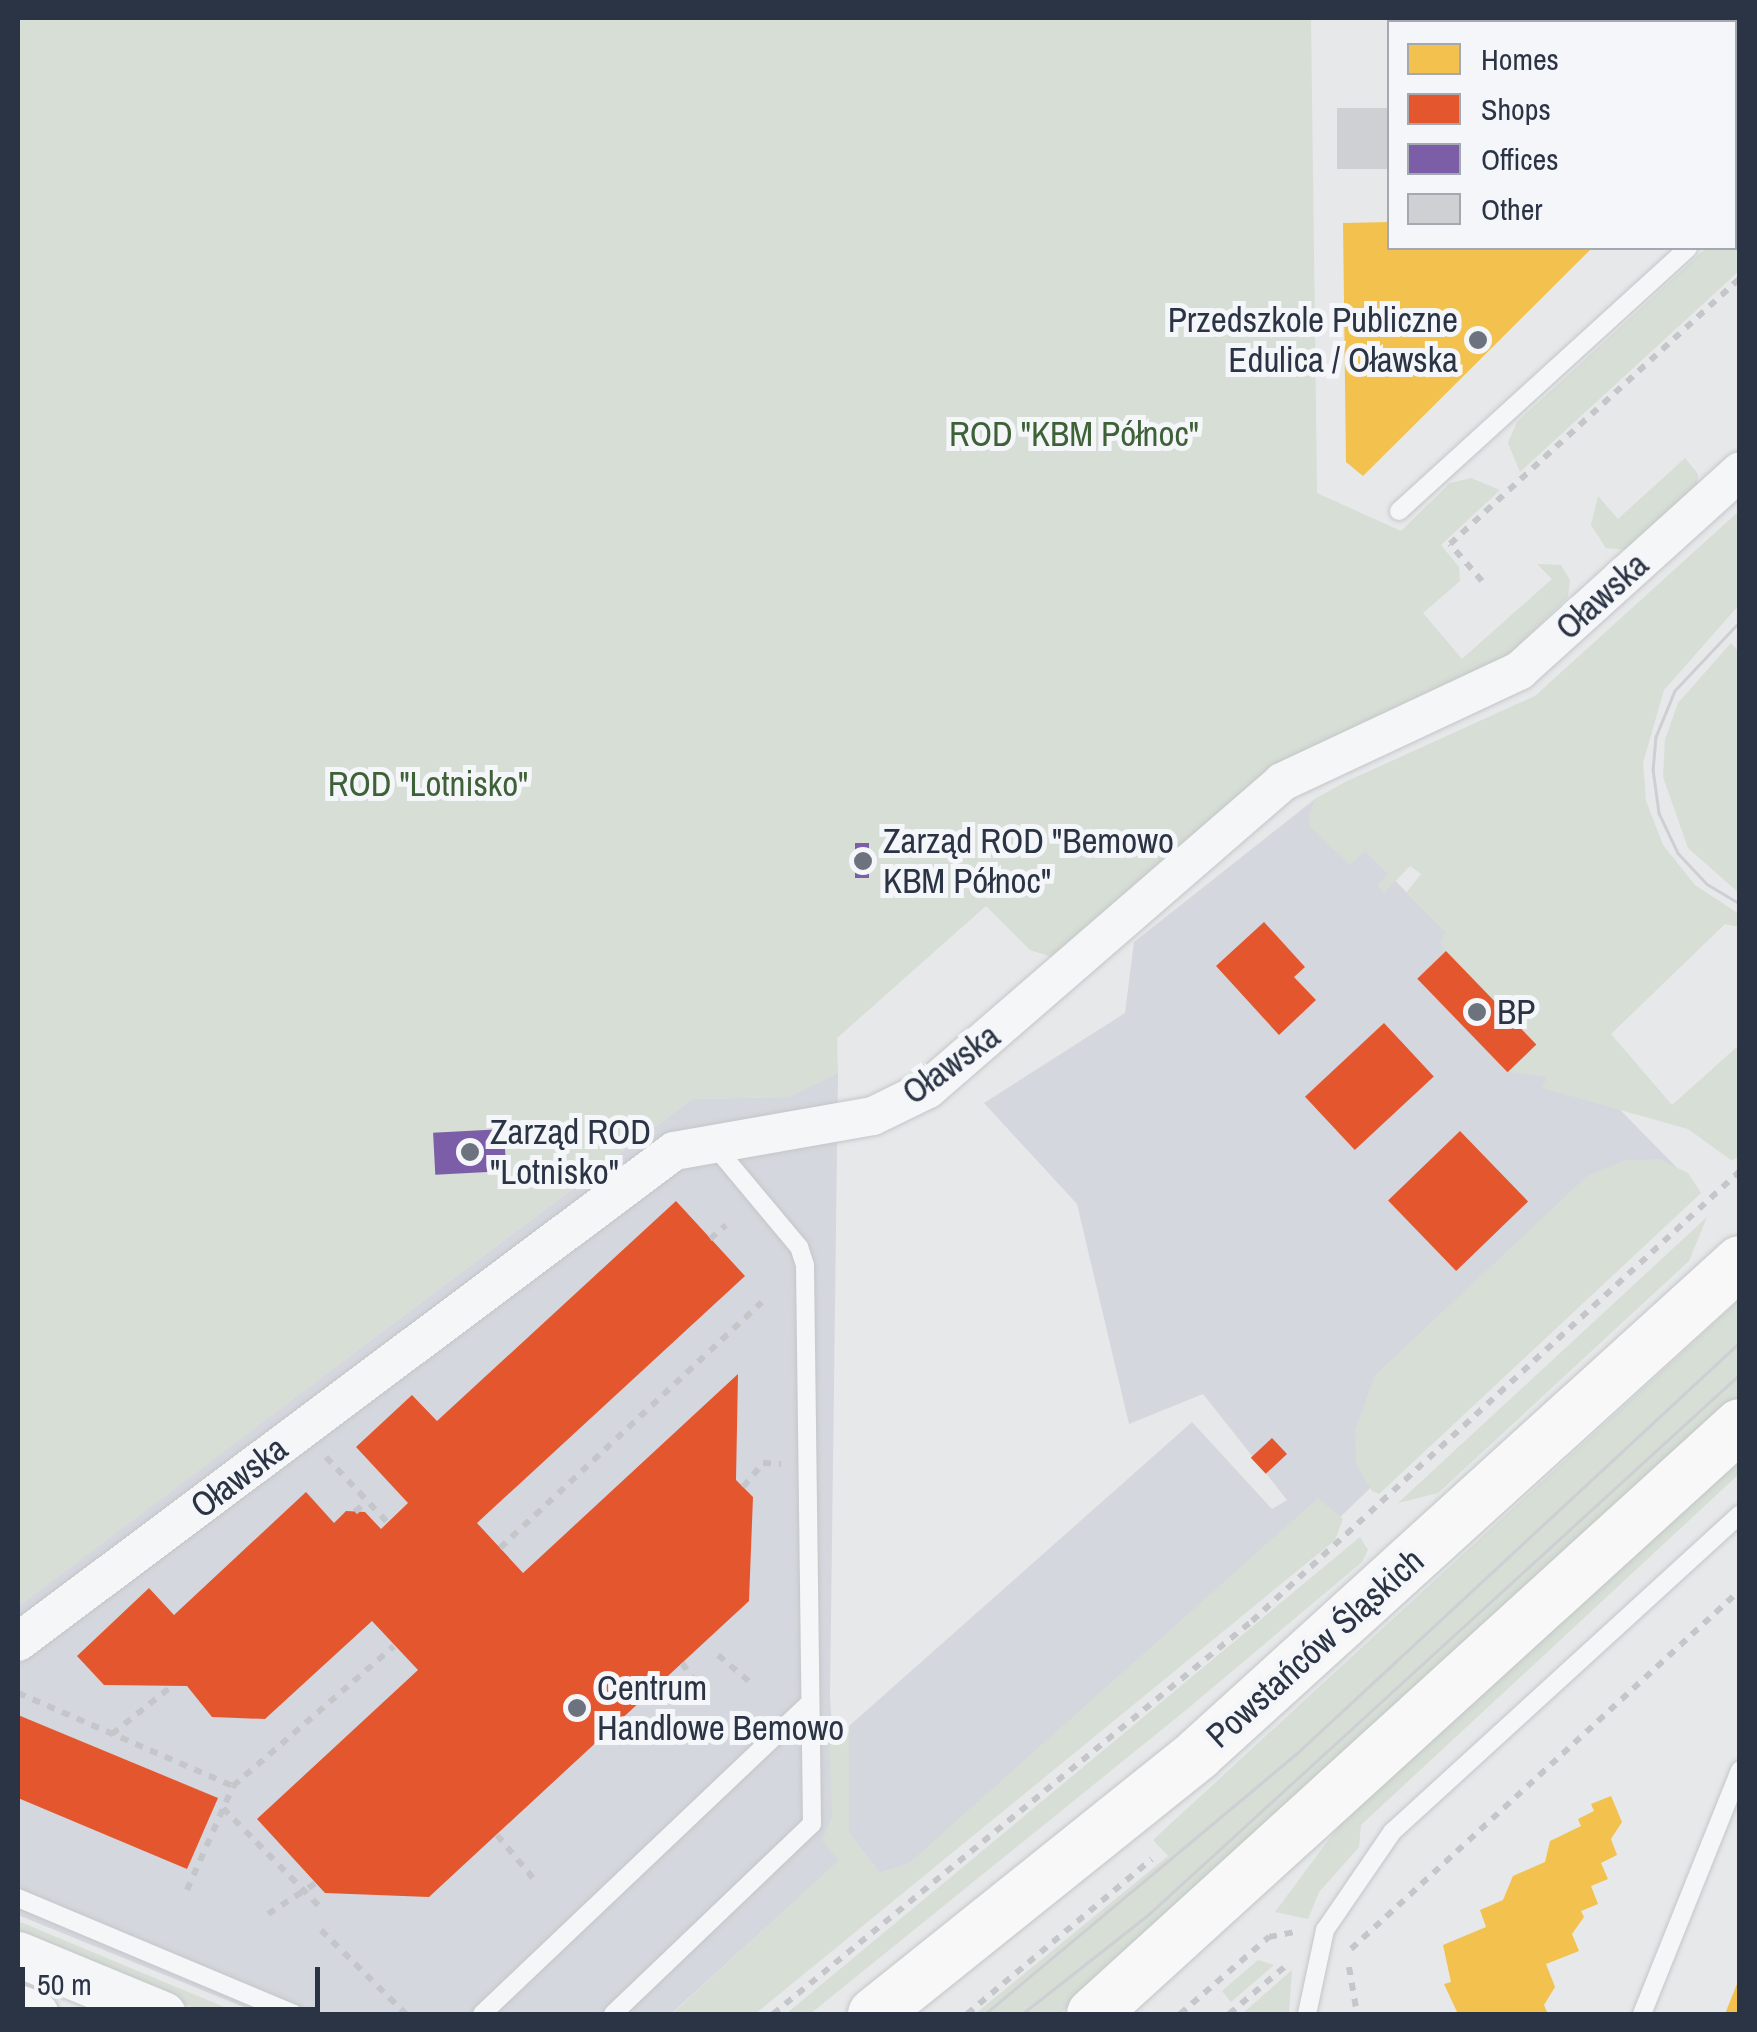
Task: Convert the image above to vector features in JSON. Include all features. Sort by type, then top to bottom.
[{"type":"main road","name":"Powstańców Śląskich","points":[[874,2014],[1198,1754],[1740,1262]]},
{"type":"main road","points":[[1093,2014],[1740,1425]]},
{"type":"street","name":"Oławska","points":[[18,1642],[674,1151],[872,1116],[928,1090],[1282,782],[1519,671],[1740,471]]},
{"type":"street","points":[[18,1954],[162,2014]]},
{"type":"street","points":[[18,2007],[36,2014]]},
{"type":"lane","points":[[1400,510],[1686,250]]},
{"type":"lane","points":[[614,2014],[812,1824],[805,1265],[798,1248],[714,1144]]},
{"type":"lane","points":[[1307,2014],[1313,1962],[1325,1930],[1392,1832],[1740,1514]]},
{"type":"lane","points":[[482,2014],[810,1704]]},
{"type":"lane","points":[[1642,2014],[1740,1770]]},
{"type":"lane","points":[[18,1898],[294,2014]]},
{"type":"path","points":[[1482,581],[1450,544],[1740,278]]},
{"type":"path","points":[[772,2014],[1252,1621],[1740,1171]]},
{"type":"path","points":[[710,1238],[726,1225]]},
{"type":"path","points":[[500,1548],[762,1302]]},
{"type":"path","points":[[322,1453],[388,1523]]},
{"type":"path","points":[[744,1487],[763,1463]]},
{"type":"path","points":[[356,1512],[367,1501]]},
{"type":"path","points":[[1229,2014],[1289,1963],[1335,1962],[1347,1953],[1740,1590]]},
{"type":"path","points":[[187,1890],[233,1786],[394,1646]]},
{"type":"path","points":[[718,1654],[751,1683]]},
{"type":"path","points":[[682,1663],[692,1677]]},
{"type":"path","points":[[112,1734],[172,1686]]},
{"type":"path","points":[[18,1693],[233,1786]]},
{"type":"path","points":[[222,1808],[302,1895],[323,1910]]},
{"type":"path","points":[[497,1835],[533,1878]]},
{"type":"path","points":[[968,2014],[1152,1859]]},
{"type":"path","points":[[268,1914],[316,1883]]},
{"type":"path","points":[[321,1930],[406,2014]]},
{"type":"path","points":[[1344,1943],[1357,2014]]},
{"type":"shaded area","name":"BP","points":[[1315,799],[1690,1181],[1335,1522],[908,1864],[880,1873],[849,1833],[849,1726],[1192,1422],[1272,1509],[1287,1500],[1203,1394],[1129,1424],[1077,1204],[984,1103],[1125,1013],[1134,942]]},
{"type":"shaded area","points":[[838,1073],[830,1696],[840,1860],[671,2014],[261,2014],[18,1915],[18,1606],[692,1099],[788,1097]]},
{"type":"green space","name":"ROD \"Lotnisko\"","points":[[18,18],[1311,18],[1317,493],[1401,531],[1450,483],[1471,478],[1500,490],[1441,545],[1459,567],[1460,581],[1423,613],[1462,659],[1552,579],[1537,564],[1561,565],[1570,580],[1568,597],[1505,659],[1283,761],[1055,958],[1030,950],[986,906],[837,1038],[838,1073],[788,1097],[692,1099],[18,1606]]},
{"type":"green space","points":[[1704,250],[1737,250],[1739,271],[1520,472],[1508,443],[1517,422]]},
{"type":"green space","points":[[1685,458],[1698,474],[1697,485],[1627,550],[1606,548],[1591,525],[1598,496],[1618,519]]},
{"type":"green space","points":[[1739,511],[1739,605],[1664,690],[1643,763],[1646,801],[1663,845],[1695,885],[1739,914],[1739,927],[1725,924],[1611,1034],[1672,1105],[1739,1045],[1739,1158],[1731,1160],[1688,1129],[1542,1088],[1547,1077],[1509,1072],[1536,1044],[1446,951],[1440,942],[1445,932],[1406,893],[1421,874],[1410,866],[1384,893],[1377,885],[1388,874],[1365,851],[1350,865],[1309,826],[1309,815],[1315,799],[1345,782],[1535,696]]},
{"type":"green space","points":[[1731,643],[1740,653],[1739,893],[1688,848],[1663,777],[1665,740],[1678,703]]},
{"type":"green space","points":[[1659,1159],[1688,1173],[1701,1193],[1379,1494],[1372,1491],[1356,1465],[1355,1430],[1375,1375],[1587,1176],[1626,1160]]},
{"type":"green space","points":[[1707,1217],[1689,1261],[1438,1493],[1398,1503]]},
{"type":"green space","points":[[1739,1300],[1739,1397],[1060,2014],[975,2014],[1168,1856],[1153,1840]]},
{"type":"green space","points":[[1739,1453],[1739,1474],[1361,1825],[1359,1847],[1319,1892],[1308,1919],[1275,1912],[1344,1819]]},
{"type":"green space","points":[[1318,1498],[1343,1519],[1335,1540],[755,2014],[672,2014],[839,1860],[822,1840],[832,1817],[829,1732],[849,1733],[849,1833],[880,1873],[908,1864]]},
{"type":"green space","points":[[1360,1537],[1368,1550],[1362,1562],[1186,1710],[810,2014],[786,2014]]},
{"type":"green space","points":[[18,1921],[241,2014],[212,2014],[167,1998],[18,1933]]},
{"type":"green space","points":[[1258,1960],[1274,1965],[1231,2002],[1222,1991]]},
{"type":"green space","points":[[1292,1970],[1289,2014],[1242,2014]]},
{"type":"building: Homes","points":[[1387,222],[1387,250],[1590,250],[1363,476],[1346,462],[1343,223]]},
{"type":"building: Homes","points":[[1611,1796],[1622,1822],[1611,1839],[1617,1855],[1601,1863],[1608,1879],[1591,1886],[1598,1904],[1581,1911],[1584,1917],[1572,1934],[1579,1951],[1546,1964],[1555,1987],[1544,2005],[1548,2014],[1458,2014],[1444,1984],[1451,1982],[1443,1945],[1486,1927],[1480,1910],[1503,1900],[1513,1876],[1545,1862],[1550,1841],[1581,1826],[1578,1819],[1594,1811],[1591,1804]]},
{"type":"building: Homes","points":[[1739,1979],[1740,2014],[1725,2014]]},
{"type":"building: Shops","points":[[1264,922],[1305,967],[1294,977],[1316,1000],[1279,1035],[1216,966]]},
{"type":"building: Shops","name":"BP","points":[[1446,951],[1536,1045],[1508,1072],[1417,979]]},
{"type":"building: Shops","points":[[1384,1023],[1434,1076],[1355,1150],[1305,1097]]},
{"type":"building: Shops","points":[[1460,1131],[1528,1201],[1456,1271],[1388,1200]]},
{"type":"building: Shops","points":[[676,1201],[745,1276],[477,1523],[523,1573],[738,1374],[736,1480],[753,1497],[749,1601],[429,1897],[325,1893],[257,1819],[418,1670],[372,1621],[265,1719],[212,1717],[187,1686],[104,1685],[77,1656],[149,1588],[174,1615],[306,1492],[334,1523],[346,1511],[365,1512],[381,1529],[408,1503],[356,1447],[412,1395],[437,1421]]},
{"type":"building: Shops","points":[[1272,1438],[1287,1454],[1266,1474],[1251,1458]]},
{"type":"building: Shops","points":[[18,1715],[218,1798],[187,1869],[18,1798]]},
{"type":"building: Offices","name":"Zarząd ROD \"Bemowo KBM Północ\"","points":[[855,843],[869,843],[869,878],[855,878]]},
{"type":"building: Offices","name":"Zarząd ROD \"Lotnisko\"","points":[[504,1129],[506,1171],[435,1175],[433,1133]]},
{"type":"building: Other","points":[[1337,108],[1387,108],[1387,169],[1337,169]]},
{"type":"tram line","points":[[1740,622],[1675,691],[1656,737],[1653,769],[1659,813],[1678,853],[1707,884],[1740,904]]},
{"type":"tram line","points":[[985,2014],[1295,1755],[1740,1342]]},
{"type":"tram line","points":[[1022,2014],[1149,1914],[1740,1374]]},
{"type":"place","name":"Przedszkole Publiczne Edulica / Oławska","points":[[1478,340]]},
{"type":"place","name":"Zarząd ROD \"Bemowo KBM Północ\"","points":[[863,861]]},
{"type":"place","name":"BP","points":[[1477,1012]]},
{"type":"place","name":"Zarząd ROD \"Lotnisko\"","points":[[470,1152]]},
{"type":"place","name":"Centrum Handlowe Bemowo","points":[[577,1708]]},
{"type":"park label","name":"ROD \"KBM Północ\"","points":[[1074,434]]}]
